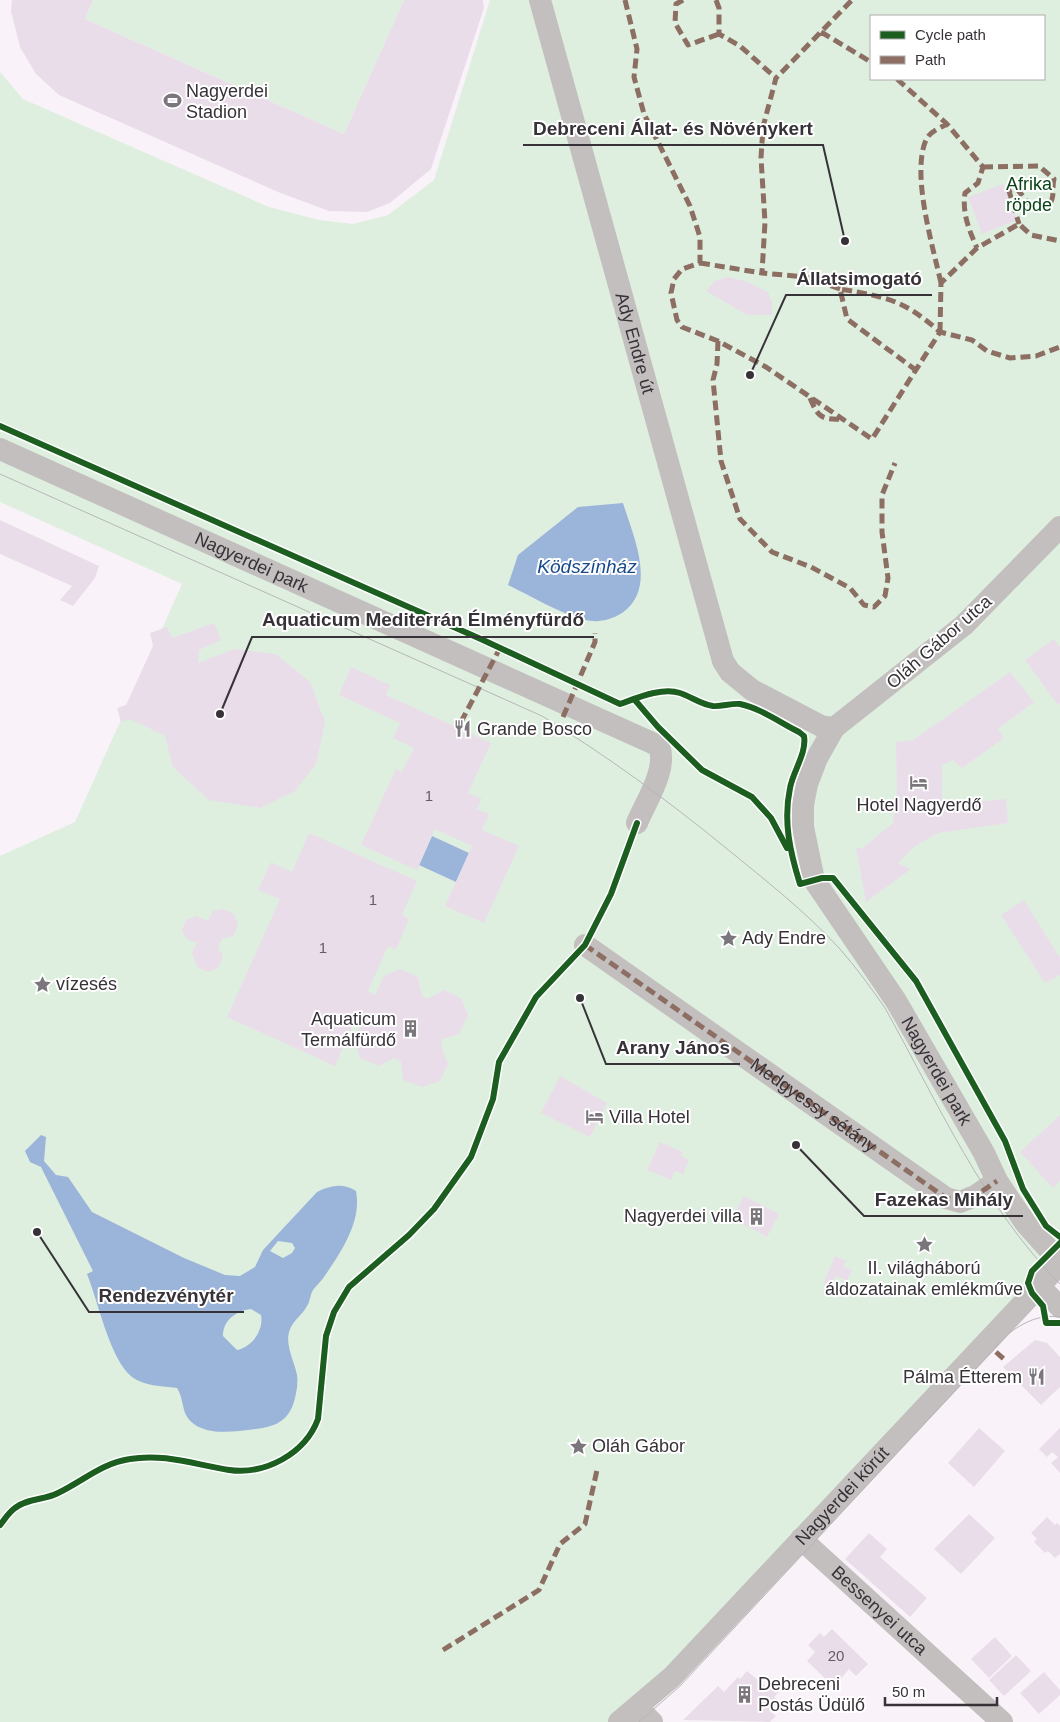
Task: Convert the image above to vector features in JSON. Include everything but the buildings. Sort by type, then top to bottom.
[{"type":"street","name":"Ady Endre út","points":[[540,0],[723,661],[741,682],[820,726],[834,728]]},
{"type":"street","name":"Nagyerdei park","points":[[0,449],[488,670],[541,691],[659,746],[663,755],[660,768],[637,823]]},
{"type":"street","name":"Oláh Gábor utca","points":[[834,728],[964,625],[1060,527]]},
{"type":"street","name":"Nagyerdei park","points":[[834,728],[816,758],[806,784],[803,805],[806,847],[814,880],[896,1001],[984,1153],[997,1181],[1026,1224],[1060,1263]]},
{"type":"street","name":"Medgyessy sétány","points":[[585,944],[946,1198],[960,1202],[975,1196],[997,1181]]},
{"type":"street","name":"Nagyerdei körút","points":[[619,1722],[645,1715],[672,1677],[1060,1263]]},
{"type":"street","points":[[1039,1286],[1060,1307]]},
{"type":"street","name":"Bessenyei utca","points":[[801,1539],[1002,1722]]},
{"type":"green space","points":[[93,0],[404,0],[344,134],[85,19]]},
{"type":"green space","name":"Afrika röpde","points":[[490,0],[1060,0],[1060,1264],[619,1722],[0,1722],[0,856],[75,822],[182,584],[0,502],[0,72],[23,99],[269,207],[319,220],[353,224],[388,215],[434,180]]},
{"type":"water","name":"Ködszínház","points":[[623,503],[637,546],[641,576],[639,590],[633,602],[622,613],[604,620],[585,620],[556,609],[508,585],[518,555],[578,507]]},
{"type":"water","points":[[432,836],[469,853],[456,882],[419,865]]},
{"type":"water","points":[[41,1135],[46,1137],[44,1161],[56,1175],[68,1177],[92,1212],[184,1258],[225,1275],[240,1276],[255,1267],[263,1250],[317,1192],[337,1186],[351,1188],[356,1191],[356,1214],[349,1236],[323,1279],[313,1290],[308,1304],[293,1324],[289,1333],[288,1339],[297,1375],[297,1383],[292,1408],[281,1421],[267,1427],[232,1432],[201,1428],[189,1420],[177,1388],[148,1384],[132,1377],[124,1369],[117,1358],[105,1329],[87,1274],[93,1271],[41,1167],[30,1162],[25,1151]],"holes":[[[278,1241],[292,1243],[295,1248],[292,1253],[283,1258],[270,1251]],[[251,1309],[261,1315],[259,1332],[252,1342],[237,1350],[223,1336],[225,1325],[231,1317]]]},
{"type":"tram line","points":[[0,474],[542,716],[613,762],[681,812],[799,909],[839,948],[869,985],[885,1008],[943,1117],[985,1187],[1033,1254],[1060,1284]]},
{"type":"tram line","points":[[639,1722],[680,1686],[1008,1334],[1032,1320],[1053,1316],[1060,1317]]},
{"type":"marked path","points":[[625,0],[637,49],[634,77],[644,114],[690,206],[700,237],[700,263],[682,269],[674,279],[671,293],[677,320],[682,327],[718,341],[766,367],[872,439],[940,332],[972,340],[987,351],[1010,358],[1036,356],[1060,347]]},
{"type":"marked path","points":[[683,0],[676,4],[675,23],[688,45],[719,34]]},
{"type":"marked path","points":[[716,0],[719,8],[719,34],[740,46],[776,78]]},
{"type":"marked path","points":[[840,289],[806,277],[762,273],[765,222],[761,158],[763,127],[776,78],[852,0]]},
{"type":"marked path","points":[[821,32],[870,61]]},
{"type":"marked path","points":[[898,80],[947,124],[983,167],[978,183],[965,193],[964,200],[967,221],[977,248]]},
{"type":"marked path","points":[[941,283],[925,211],[921,172],[922,154],[927,137],[935,130],[947,124]]},
{"type":"marked path","points":[[983,167],[1039,166],[1054,179],[1052,200],[1044,208],[1039,209],[1032,206],[1016,188],[1009,191],[1019,224]]},
{"type":"marked path","points":[[940,332],[941,283],[977,248],[1019,224],[1031,235],[1060,241]]},
{"type":"marked path","points":[[700,263],[762,273]]},
{"type":"marked path","points":[[917,371],[847,319],[840,289],[883,298],[905,306],[940,332]]},
{"type":"marked path","points":[[718,341],[717,364],[713,380],[721,461],[740,519],[772,552],[811,567],[850,588],[864,605],[874,607],[885,596],[888,578],[882,532],[882,495],[895,463]]},
{"type":"marked path","points":[[810,398],[821,416],[830,419],[843,419]]},
{"type":"marked path","points":[[563,717],[595,642],[595,633]]},
{"type":"marked path","points":[[461,722],[500,648]]},
{"type":"marked path","points":[[585,945],[946,1198],[960,1202],[975,1196],[997,1181]]},
{"type":"marked path","points":[[996,1352],[1006,1361]]},
{"type":"marked path","points":[[443,1650],[539,1590],[560,1544],[585,1524],[597,1470]]},
{"type":"cycle path","points":[[0,426],[483,640],[620,704],[658,692],[680,693],[713,706],[737,704],[748,706],[799,732],[804,736],[804,749],[792,782],[788,800],[787,824],[793,860],[800,884],[822,878],[833,878],[916,981],[1005,1141],[1023,1189],[1046,1226],[1060,1237]]},
{"type":"cycle path","points":[[634,699],[658,727],[702,770],[752,797],[771,818],[787,848]]},
{"type":"cycle path","points":[[0,1525],[20,1505],[53,1495],[102,1468],[120,1461],[155,1457],[243,1471],[256,1469],[282,1460],[304,1442],[318,1419],[326,1336],[334,1312],[349,1287],[409,1235],[434,1209],[471,1157],[493,1099],[499,1062],[536,997],[585,945],[611,894],[637,823]]},
{"type":"cycle path","points":[[1060,1243],[1032,1271],[1028,1283],[1032,1293],[1043,1306],[1046,1323],[1060,1323]]},
{"type":"place","name":"Nagyerdei Stadion","points":[[172,101]]},
{"type":"place","name":"Debreceni Állat- és Növénykert","points":[[845,241]]},
{"type":"place","name":"Állatsimogató","points":[[750,375]]},
{"type":"place","name":"Aquaticum Mediterrán Élményfürdő","points":[[220,714]]},
{"type":"place","name":"Grande Bosco","points":[[463,729]]},
{"type":"place","name":"Hotel Nagyerdő","points":[[919,782]]},
{"type":"place","name":"Ady Endre","points":[[728,938]]},
{"type":"place","name":"vízesés","points":[[42,984]]},
{"type":"place","name":"Arany János","points":[[580,998]]},
{"type":"place","name":"Aquaticum Termálfürdő","points":[[410,1029]]},
{"type":"place","name":"Villa Hotel","points":[[595,1117]]},
{"type":"place","name":"Fazekas Mihály","points":[[796,1145]]},
{"type":"place","name":"Nagyerdei villa","points":[[756,1216]]},
{"type":"place","name":"Rendezvénytér","points":[[37,1232]]},
{"type":"place","name":"II. világháború áldozatainak emlékműve","points":[[924,1245]]},
{"type":"place","name":"Pálma Étterem","points":[[1036,1377]]},
{"type":"place","name":"Oláh Gábor","points":[[578,1446]]},
{"type":"place","name":"Debreceni Postás Üdülő","points":[[744,1694]]}]
